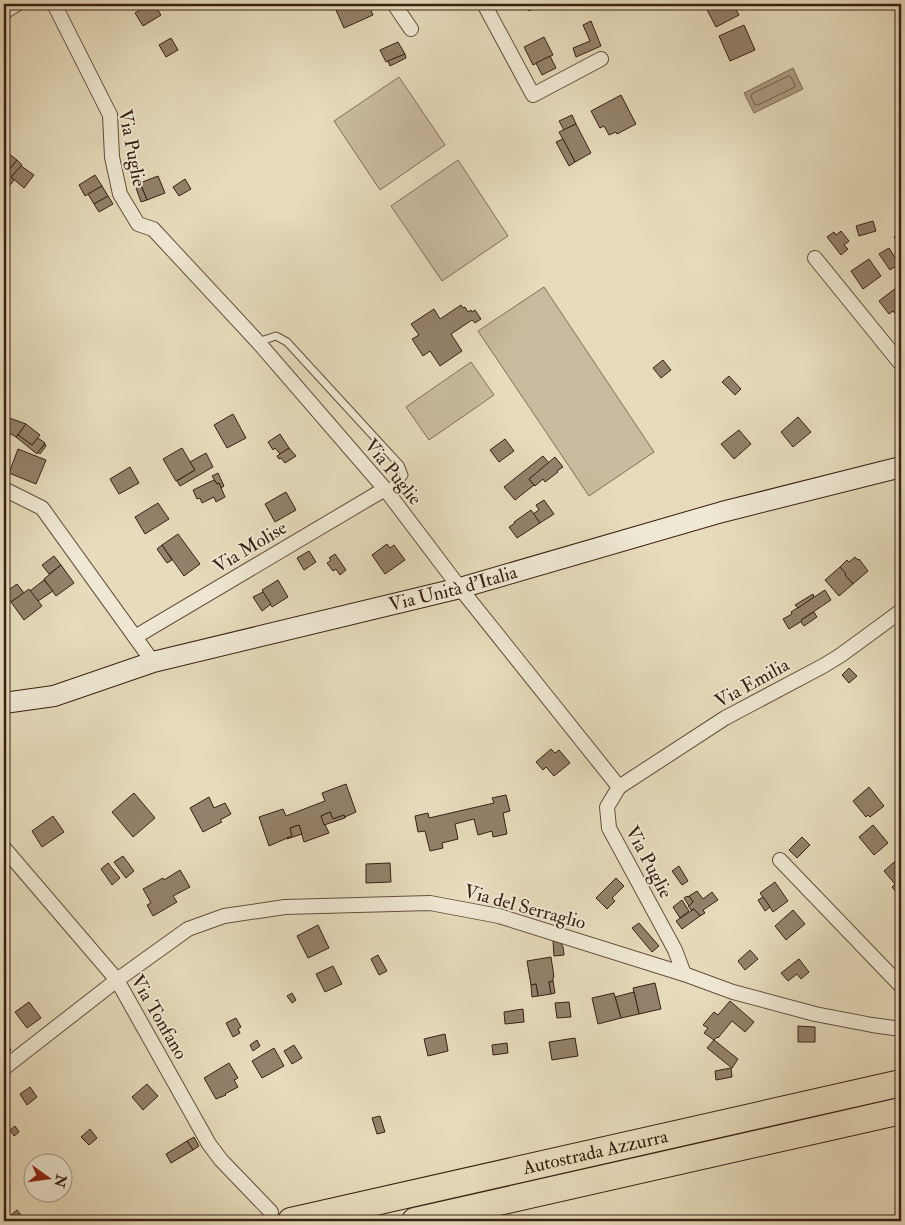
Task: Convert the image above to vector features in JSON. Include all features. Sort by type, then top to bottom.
[{"type":"highway","name":"Autostrada Azzurra","points":[[281,1217],[901,1083]]},
{"type":"highway","name":"Autostrada Azzurra","points":[[415,1221],[901,1111]]},
{"type":"main road","name":"Via Unità d'Italia","points":[[4,703],[54,696],[153,662],[460,588],[722,512],[901,467]]},
{"type":"main road","points":[[4,713],[54,696]]},
{"type":"street","points":[[4,12],[17,4]]},
{"type":"street","name":"Via Puglie","points":[[54,4],[110,115],[112,157],[120,194],[138,224],[153,229],[258,342],[385,489],[460,588],[619,787],[607,807],[610,828],[675,950],[684,974]]},
{"type":"street","points":[[394,4],[411,29]]},
{"type":"street","points":[[484,4],[533,96],[601,59]]},
{"type":"street","points":[[815,258],[901,364]]},
{"type":"street","points":[[4,489],[42,508],[153,662]]},
{"type":"street","name":"Via Molise","points":[[135,637],[385,489]]},
{"type":"street","name":"Via Emilia","points":[[619,787],[726,718],[835,658],[901,611]]},
{"type":"street","name":"Via Tonfano","points":[[4,848],[117,980],[209,1144],[221,1160],[281,1217]]},
{"type":"street","points":[[780,860],[901,986]]},
{"type":"street","name":"Via del Serraglio","points":[[4,1068],[117,980],[188,929],[224,916],[285,907],[430,903],[499,916],[684,974],[733,992],[815,1014],[901,1029]]},
{"type":"lane","points":[[258,342],[276,336],[287,342],[400,465],[404,475],[400,481],[385,489]]},
{"type":"shaded area","points":[[399,77],[445,145],[380,190],[334,121]]},
{"type":"shaded area","points":[[458,160],[508,236],[442,281],[391,206]]},
{"type":"shaded area","points":[[544,287],[654,452],[589,496],[478,331]]},
{"type":"shaded area","points":[[471,362],[494,395],[429,440],[406,407]]},
{"type":"water","points":[[793,68],[803,89],[754,113],[744,93]]},
{"type":"building","points":[[150,4],[154,4],[161,15],[143,26],[135,13]]},
{"type":"building","points":[[350,4],[368,4],[373,15],[344,28],[336,10]]},
{"type":"building","points":[[525,4],[550,4],[542,9],[540,5],[529,11]]},
{"type":"building","points":[[704,4],[733,4],[739,15],[716,27]]},
{"type":"building","points":[[753,4],[769,4],[756,10]]},
{"type":"building","points":[[591,21],[601,46],[576,57],[573,48],[590,41],[583,25]]},
{"type":"building","points":[[744,25],[755,50],[730,61],[719,36]]},
{"type":"building","points":[[544,37],[553,55],[533,65],[524,47]]},
{"type":"building","points":[[171,38],[178,50],[166,57],[159,45]]},
{"type":"building","points":[[398,42],[405,54],[386,62],[380,50]]},
{"type":"building","points":[[405,54],[406,58],[390,66],[388,61]]},
{"type":"building","points":[[550,56],[556,68],[542,75],[536,63]]},
{"type":"building","points":[[621,95],[636,124],[617,134],[616,132],[609,135],[604,126],[600,128],[591,111]]},
{"type":"building","points":[[572,115],[576,124],[564,130],[559,121]]},
{"type":"building","points":[[576,124],[591,153],[575,162],[559,132]]},
{"type":"building","points":[[563,139],[575,162],[569,166],[556,142]]},
{"type":"building","points":[[4,150],[17,160],[4,176]]},
{"type":"building","points":[[17,160],[22,165],[11,177],[14,180],[10,185],[4,180],[4,176]]},
{"type":"building","points":[[21,166],[34,175],[24,188],[11,177]]},
{"type":"building","points":[[95,175],[102,186],[85,196],[79,185]]},
{"type":"building","points":[[158,176],[165,193],[147,200],[140,183]]},
{"type":"building","points":[[185,179],[191,189],[179,196],[173,187]]},
{"type":"building","points":[[4,180],[10,185],[4,193]]},
{"type":"building","points":[[140,183],[147,200],[141,202],[135,185]]},
{"type":"building","points":[[102,186],[108,196],[94,204],[88,194]]},
{"type":"building","points":[[108,196],[113,204],[99,212],[94,204]]},
{"type":"building","points":[[873,221],[876,231],[859,236],[856,226]]},
{"type":"building","points":[[841,231],[849,241],[844,245],[848,249],[841,255],[827,237],[834,232],[836,235]]},
{"type":"building","points":[[901,231],[901,248],[894,237]]},
{"type":"building","points":[[889,248],[899,264],[890,270],[879,254]]},
{"type":"building","points":[[869,259],[881,276],[863,289],[851,271]]},
{"type":"building","points":[[901,284],[901,311],[896,315],[893,311],[889,314],[879,301]]},
{"type":"building","points":[[461,305],[468,312],[475,310],[481,319],[475,323],[472,320],[451,334],[462,351],[440,366],[430,351],[423,356],[412,339],[419,335],[411,324],[434,309],[440,319]]},
{"type":"building","points":[[663,360],[671,370],[661,378],[653,368]]},
{"type":"building","points":[[729,376],[741,389],[735,395],[722,382]]},
{"type":"building","points":[[233,414],[246,438],[227,448],[214,425]]},
{"type":"building","points":[[4,416],[26,424],[16,437],[4,430]]},
{"type":"building","points":[[798,417],[811,432],[793,447],[781,432]]},
{"type":"building","points":[[26,424],[40,435],[32,445],[18,435]]},
{"type":"building","points":[[739,430],[751,444],[734,459],[721,444]]},
{"type":"building","points":[[280,434],[289,448],[280,454],[275,448],[273,450],[268,442]]},
{"type":"building","points":[[18,435],[32,445],[38,438],[45,443],[37,454],[16,437]]},
{"type":"building","points":[[505,439],[514,451],[499,462],[490,450]]},
{"type":"building","points":[[45,444],[46,446],[40,454],[38,452]]},
{"type":"building","points":[[182,448],[195,470],[176,481],[163,459]]},
{"type":"building","points":[[289,448],[296,456],[285,463],[277,456]]},
{"type":"building","points":[[18,449],[46,460],[36,484],[9,473]]},
{"type":"building","points":[[206,453],[213,467],[180,486],[177,481],[195,470],[190,462]]},
{"type":"building","points":[[543,456],[549,463],[529,479],[534,485],[515,500],[504,487]]},
{"type":"building","points":[[555,457],[563,467],[545,482],[543,479],[535,486],[529,479]]},
{"type":"building","points":[[130,467],[139,483],[119,494],[110,479]]},
{"type":"building","points":[[218,473],[224,486],[221,488],[212,476]]},
{"type":"building","points":[[214,480],[217,484],[219,483],[225,497],[216,502],[214,497],[202,503],[200,498],[197,499],[193,490]]},
{"type":"building","points":[[286,492],[296,510],[275,522],[265,504]]},
{"type":"building","points":[[544,500],[554,514],[540,523],[533,514],[539,510],[536,505]]},
{"type":"building","points":[[158,503],[169,519],[145,534],[135,517]]},
{"type":"building","points":[[531,510],[540,523],[517,538],[509,527]]},
{"type":"building","points":[[4,529],[9,545],[4,547]]},
{"type":"building","points":[[178,534],[200,564],[184,576],[162,545]]},
{"type":"building","points":[[387,544],[390,548],[394,545],[405,560],[385,574],[372,555]]},
{"type":"building","points":[[162,545],[172,560],[167,563],[157,549]]},
{"type":"building","points":[[309,551],[316,562],[304,570],[297,558]]},
{"type":"building","points":[[335,554],[346,570],[340,575],[336,569],[333,571],[327,563],[331,560],[329,558]]},
{"type":"building","points":[[54,556],[61,565],[49,574],[42,565]]},
{"type":"building","points":[[855,557],[859,559],[868,571],[853,584],[840,567],[847,560],[849,562]]},
{"type":"building","points":[[61,565],[74,583],[56,596],[44,579]]},
{"type":"building","points":[[840,567],[853,584],[839,596],[825,580]]},
{"type":"building","points":[[44,580],[53,591],[38,601],[30,591]]},
{"type":"building","points":[[278,580],[288,597],[272,607],[262,590]]},
{"type":"building","points":[[17,584],[24,593],[11,602],[4,593]]},
{"type":"building","points":[[29,589],[42,606],[24,620],[11,602]]},
{"type":"building","points":[[825,590],[831,600],[789,629],[783,619]]},
{"type":"building","points":[[263,592],[271,604],[262,611],[253,597]]},
{"type":"building","points":[[813,594],[814,597],[798,608],[795,605]]},
{"type":"building","points":[[814,612],[817,617],[804,626],[801,620]]},
{"type":"building","points":[[849,668],[857,676],[849,683],[842,675]]},
{"type":"building","points":[[551,749],[555,753],[559,750],[570,763],[554,776],[546,767],[543,770],[536,762]]},
{"type":"building","points":[[346,784],[356,812],[345,817],[344,815],[333,819],[330,812],[321,816],[329,833],[304,842],[299,825],[290,828],[292,836],[269,846],[259,817],[283,809],[286,816],[325,801],[322,793]]},
{"type":"building","points":[[869,787],[884,806],[870,817],[868,815],[866,817],[853,801]]},
{"type":"building","points":[[134,793],[155,818],[133,837],[112,812]]},
{"type":"building","points":[[506,795],[510,811],[503,813],[507,834],[493,837],[492,831],[478,835],[474,819],[455,824],[458,839],[442,843],[443,848],[430,851],[425,831],[418,832],[415,816],[428,813],[429,818],[494,803],[492,798]]},
{"type":"building","points":[[209,797],[214,808],[225,803],[231,814],[220,820],[222,822],[203,832],[190,808]]},
{"type":"building","points":[[330,812],[333,819],[344,815],[345,818],[324,825],[321,816]]},
{"type":"building","points":[[53,816],[64,832],[42,847],[32,831]]},
{"type":"building","points":[[299,825],[302,834],[287,839],[292,836],[290,828]]},
{"type":"building","points":[[873,825],[888,843],[874,855],[859,837]]},
{"type":"building","points":[[802,837],[810,845],[797,858],[789,850]]},
{"type":"building","points":[[123,856],[134,871],[126,878],[114,862]]},
{"type":"building","points":[[901,856],[901,889],[897,893],[892,887],[895,884],[884,871]]},
{"type":"building","points":[[108,863],[120,878],[112,885],[101,869]]},
{"type":"building","points":[[390,863],[391,882],[366,883],[366,864]]},
{"type":"building","points":[[679,866],[688,881],[682,885],[672,871]]},
{"type":"building","points":[[180,870],[190,887],[173,896],[177,902],[153,916],[147,905],[151,903],[143,889],[163,878],[164,880]]},
{"type":"building","points":[[616,878],[624,886],[612,898],[615,901],[607,909],[596,898]]},
{"type":"building","points":[[775,882],[788,901],[773,912],[760,893]]},
{"type":"building","points":[[697,891],[703,899],[712,892],[718,900],[703,910],[705,913],[700,916],[694,909],[691,910],[688,906],[693,902],[689,896]]},
{"type":"building","points":[[687,896],[693,902],[689,906],[684,898]]},
{"type":"building","points":[[763,897],[770,907],[765,911],[758,900]]},
{"type":"building","points":[[682,900],[689,911],[680,918],[673,907]]},
{"type":"building","points":[[694,909],[700,916],[682,929],[676,921]]},
{"type":"building","points":[[793,910],[805,924],[786,940],[775,926]]},
{"type":"building","points":[[639,923],[659,946],[652,952],[632,928]]},
{"type":"building","points":[[318,925],[329,948],[308,958],[297,936]]},
{"type":"building","points":[[553,941],[561,943],[564,955],[554,956]]},
{"type":"building","points":[[750,950],[758,959],[745,970],[738,961]]},
{"type":"building","points":[[378,955],[387,971],[379,975],[371,959]]},
{"type":"building","points":[[551,957],[554,977],[553,981],[549,982],[551,994],[538,996],[536,984],[531,985],[527,961]]},
{"type":"building","points":[[799,959],[809,972],[801,979],[797,974],[788,981],[781,973]]},
{"type":"building","points":[[333,966],[342,984],[325,992],[316,974]]},
{"type":"building","points":[[553,981],[555,993],[551,994],[549,982]]},
{"type":"building","points":[[655,983],[661,1009],[639,1014],[633,988]]},
{"type":"building","points":[[536,984],[538,996],[532,997],[531,985]]},
{"type":"building","points":[[634,992],[639,1014],[621,1018],[615,997]]},
{"type":"building","points":[[292,993],[296,1000],[292,1003],[287,996]]},
{"type":"building","points":[[614,993],[621,1018],[598,1024],[592,998]]},
{"type":"building","points":[[730,1001],[754,1022],[745,1032],[732,1021],[718,1038],[714,1040],[704,1033],[708,1028],[703,1025],[714,1012],[718,1015]]},
{"type":"building","points":[[29,1002],[41,1018],[27,1028],[15,1012]]},
{"type":"building","points":[[569,1002],[571,1017],[557,1018],[555,1003]]},
{"type":"building","points":[[523,1009],[524,1022],[505,1024],[504,1012]]},
{"type":"building","points":[[236,1018],[241,1027],[238,1029],[240,1033],[233,1037],[226,1023]]},
{"type":"building","points":[[798,1026],[815,1027],[815,1042],[798,1042]]},
{"type":"building","points":[[445,1034],[448,1051],[428,1056],[424,1039]]},
{"type":"building","points":[[575,1038],[578,1056],[552,1060],[549,1042]]},
{"type":"building","points":[[257,1040],[260,1046],[253,1051],[250,1045]]},
{"type":"building","points":[[714,1040],[738,1059],[732,1068],[707,1048]]},
{"type":"building","points":[[6,1043],[11,1050],[4,1055],[4,1044]]},
{"type":"building","points":[[507,1043],[508,1053],[493,1055],[492,1045]]},
{"type":"building","points":[[294,1045],[302,1058],[292,1064],[284,1051]]},
{"type":"building","points":[[274,1048],[284,1066],[262,1078],[252,1061]]},
{"type":"building","points":[[229,1063],[238,1078],[234,1080],[238,1087],[216,1099],[204,1078]]},
{"type":"building","points":[[731,1068],[732,1077],[716,1080],[715,1071]]},
{"type":"building","points":[[147,1084],[158,1096],[143,1110],[132,1097]]},
{"type":"building","points":[[30,1087],[37,1097],[27,1105],[20,1094]]},
{"type":"building","points":[[380,1116],[385,1132],[377,1134],[372,1118]]},
{"type":"building","points":[[15,1126],[19,1132],[14,1136],[10,1130]]},
{"type":"building","points":[[90,1129],[97,1138],[89,1145],[81,1137]]},
{"type":"building","points":[[194,1137],[199,1146],[193,1150],[187,1141]]},
{"type":"building","points":[[187,1141],[193,1150],[171,1163],[166,1154]]},
{"type":"building","points":[[17,1210],[24,1219],[22,1221],[4,1221]]}]
